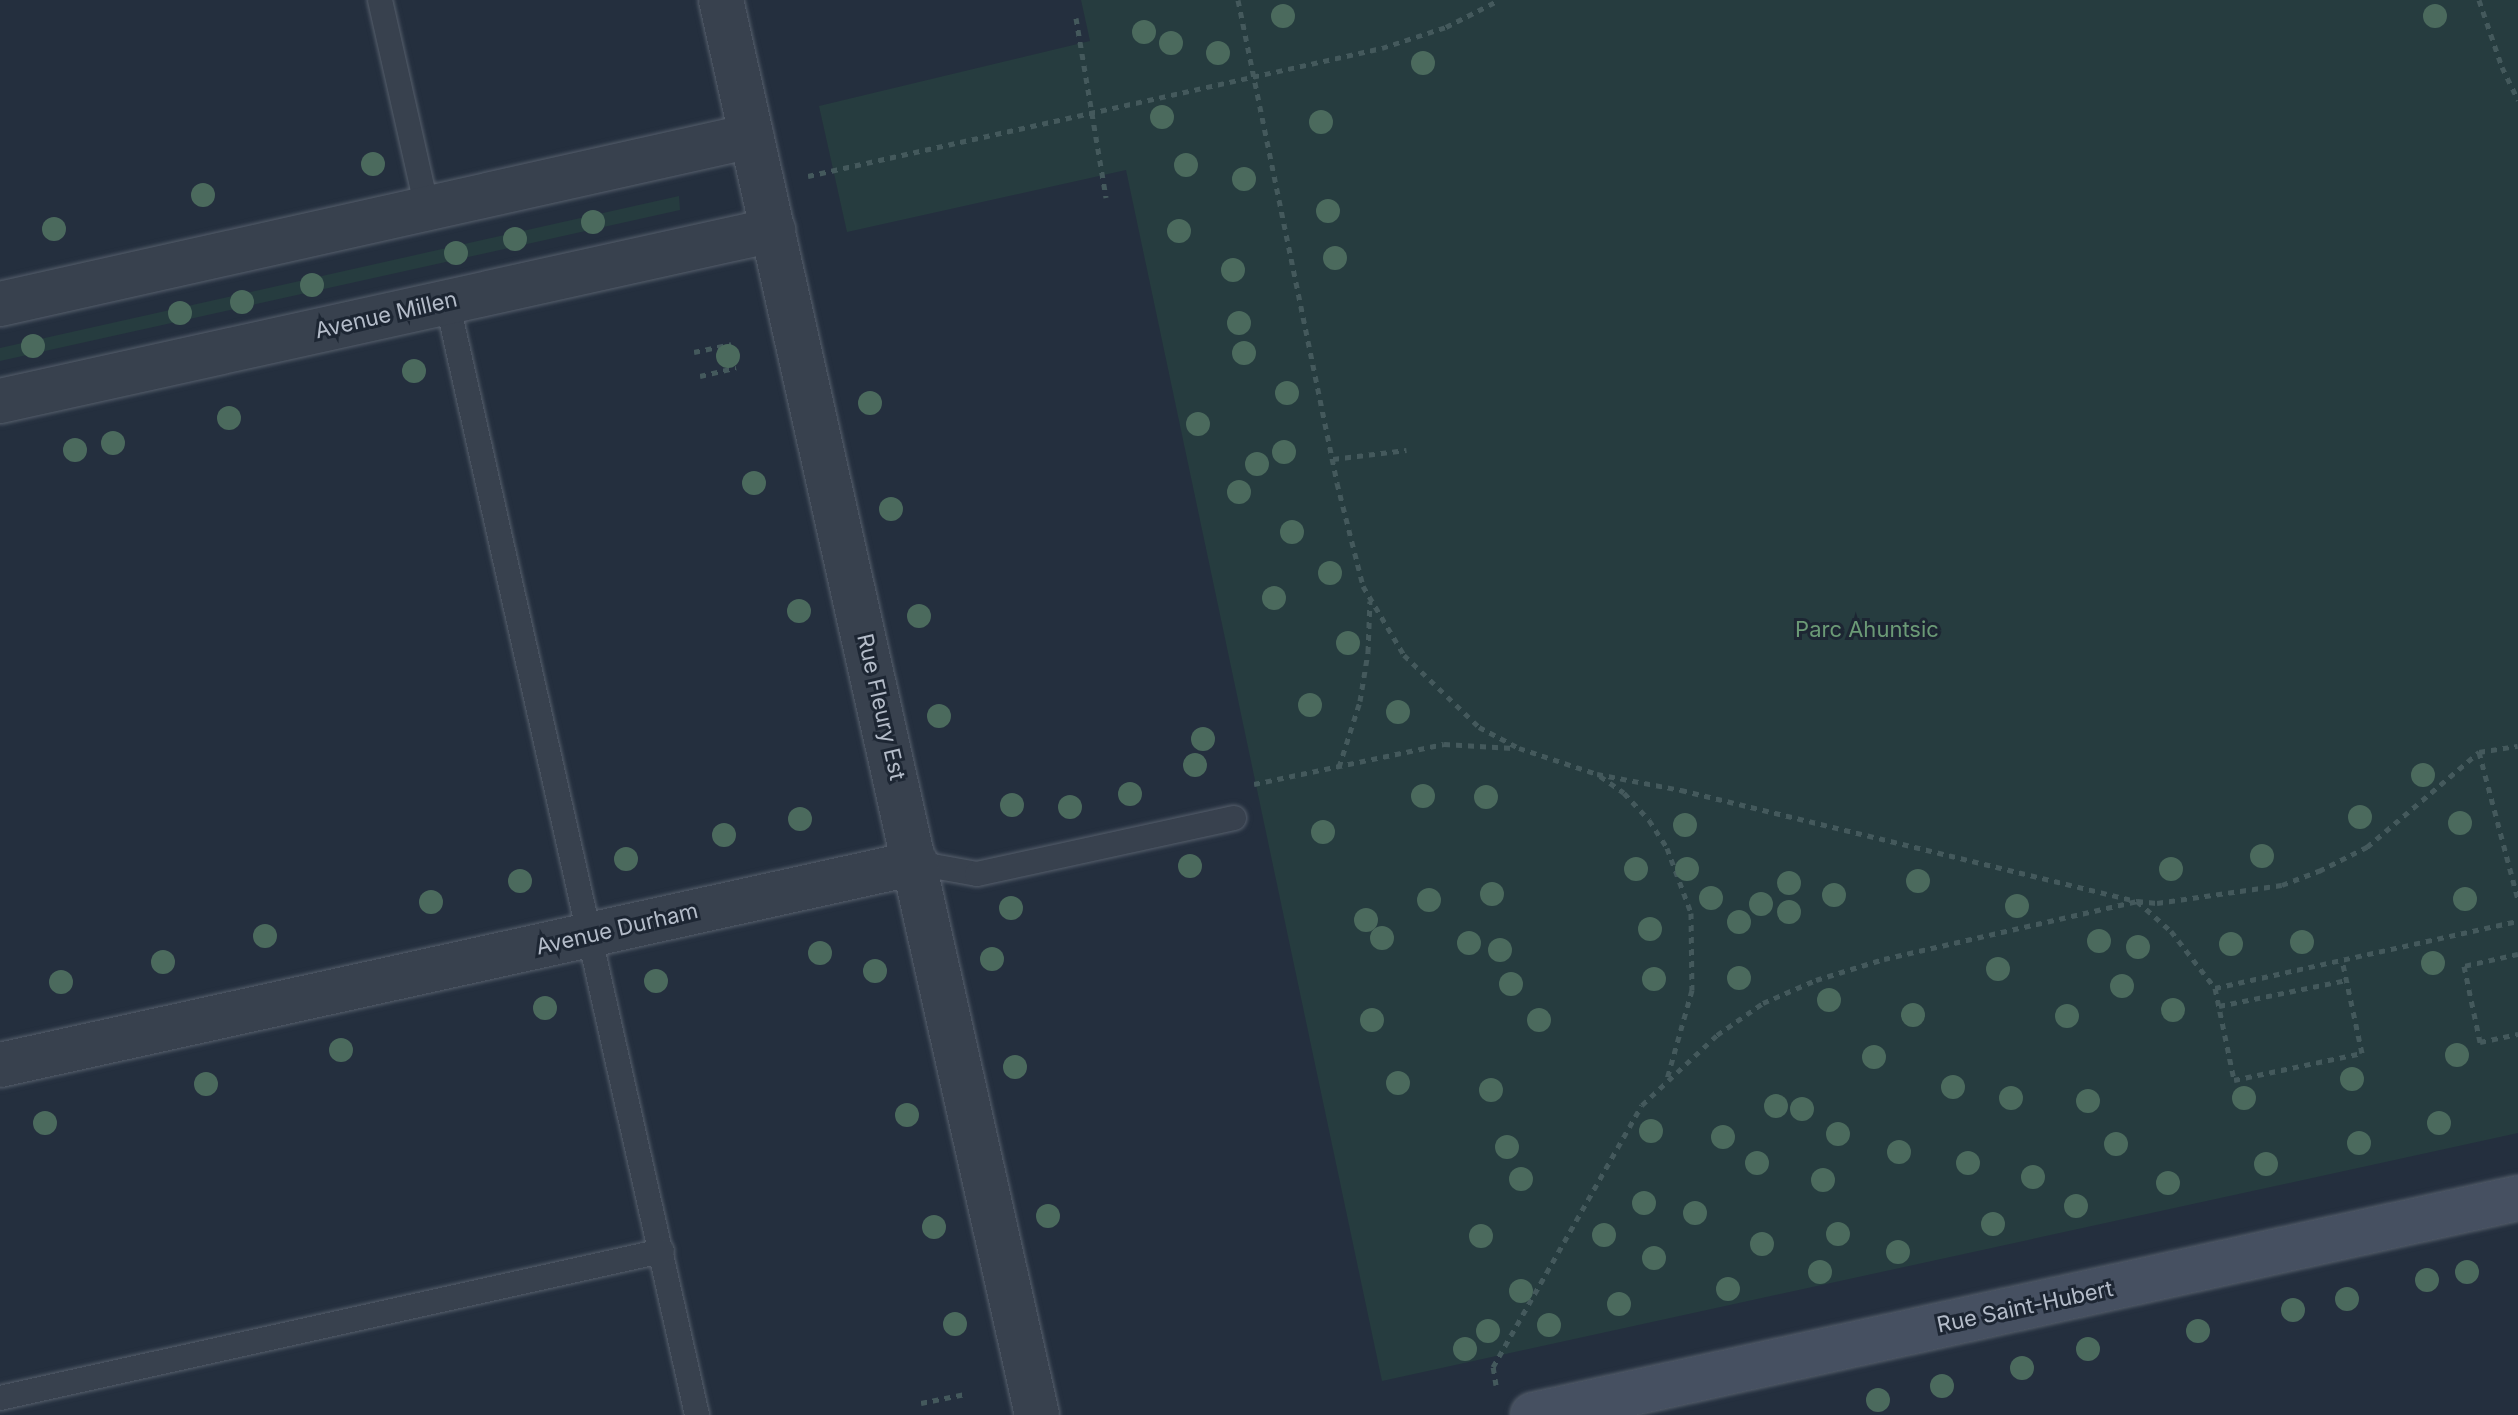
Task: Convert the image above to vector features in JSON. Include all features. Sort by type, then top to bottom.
[{"type":"main road","name":"Rue Saint-Hubert","points":[[1533,1415],[2518,1198]]},
{"type":"street","name":"Rue Fleury Est","points":[[721,0],[1037,1415]]},
{"type":"street","points":[[0,304],[751,136]]},
{"type":"street","name":"Avenue Millen","points":[[0,401],[773,230]]},
{"type":"street","name":"Avenue Durham","points":[[0,1065],[916,863]]},
{"type":"lane","points":[[380,0],[427,209]]},
{"type":"lane","points":[[447,301],[697,1415]]},
{"type":"lane","name":"Avenue Durham","points":[[916,863],[977,874],[1234,818]]},
{"type":"lane","points":[[0,1398],[662,1251]]},
{"type":"path","points":[[1238,0],[1351,541],[1370,600],[1404,655],[1438,692],[1479,727],[1519,748],[1597,774],[1681,790],[2137,901],[2157,903],[2282,885],[2319,871],[2367,847],[2479,752],[2518,746]]},
{"type":"path","points":[[822,173],[1254,74],[1382,48],[1446,27],[1499,0]]},
{"type":"path","points":[[2479,0],[2502,67],[2518,100]]},
{"type":"path","points":[[1076,18],[1094,111],[1106,198]]},
{"type":"path","points":[[694,352],[731,344]]},
{"type":"path","points":[[700,376],[736,368]]},
{"type":"path","points":[[1333,459],[1406,450]]},
{"type":"path","points":[[1339,768],[1360,701],[1368,652],[1370,600]]},
{"type":"path","points":[[1254,784],[1444,744],[1519,748]]},
{"type":"path","points":[[2479,752],[2518,900]]},
{"type":"path","points":[[1597,774],[1624,793],[1649,820],[1667,848],[1691,913],[1694,951],[1692,990],[1667,1080]]},
{"type":"path","points":[[2137,901],[2171,931],[2215,988],[2234,1080],[2362,1053],[2342,960]]},
{"type":"path","points":[[1493,1367],[1642,1105],[1717,1035],[1763,1003],[1816,980],[1884,959],[2137,901]]},
{"type":"path","points":[[2215,988],[2518,921]]},
{"type":"path","points":[[2518,954],[2464,966],[2480,1042],[2518,1034]]},
{"type":"path","points":[[2219,1006],[2347,980]]},
{"type":"path","points":[[921,1403],[965,1394]]},
{"type":"green space","name":"Parc Ahuntsic","points":[[1081,0],[2518,0],[2518,1133],[1382,1381],[1126,170],[847,232],[819,106],[1090,41]]},
{"type":"green space","points":[[679,196],[680,210],[0,361],[0,348]]}]
